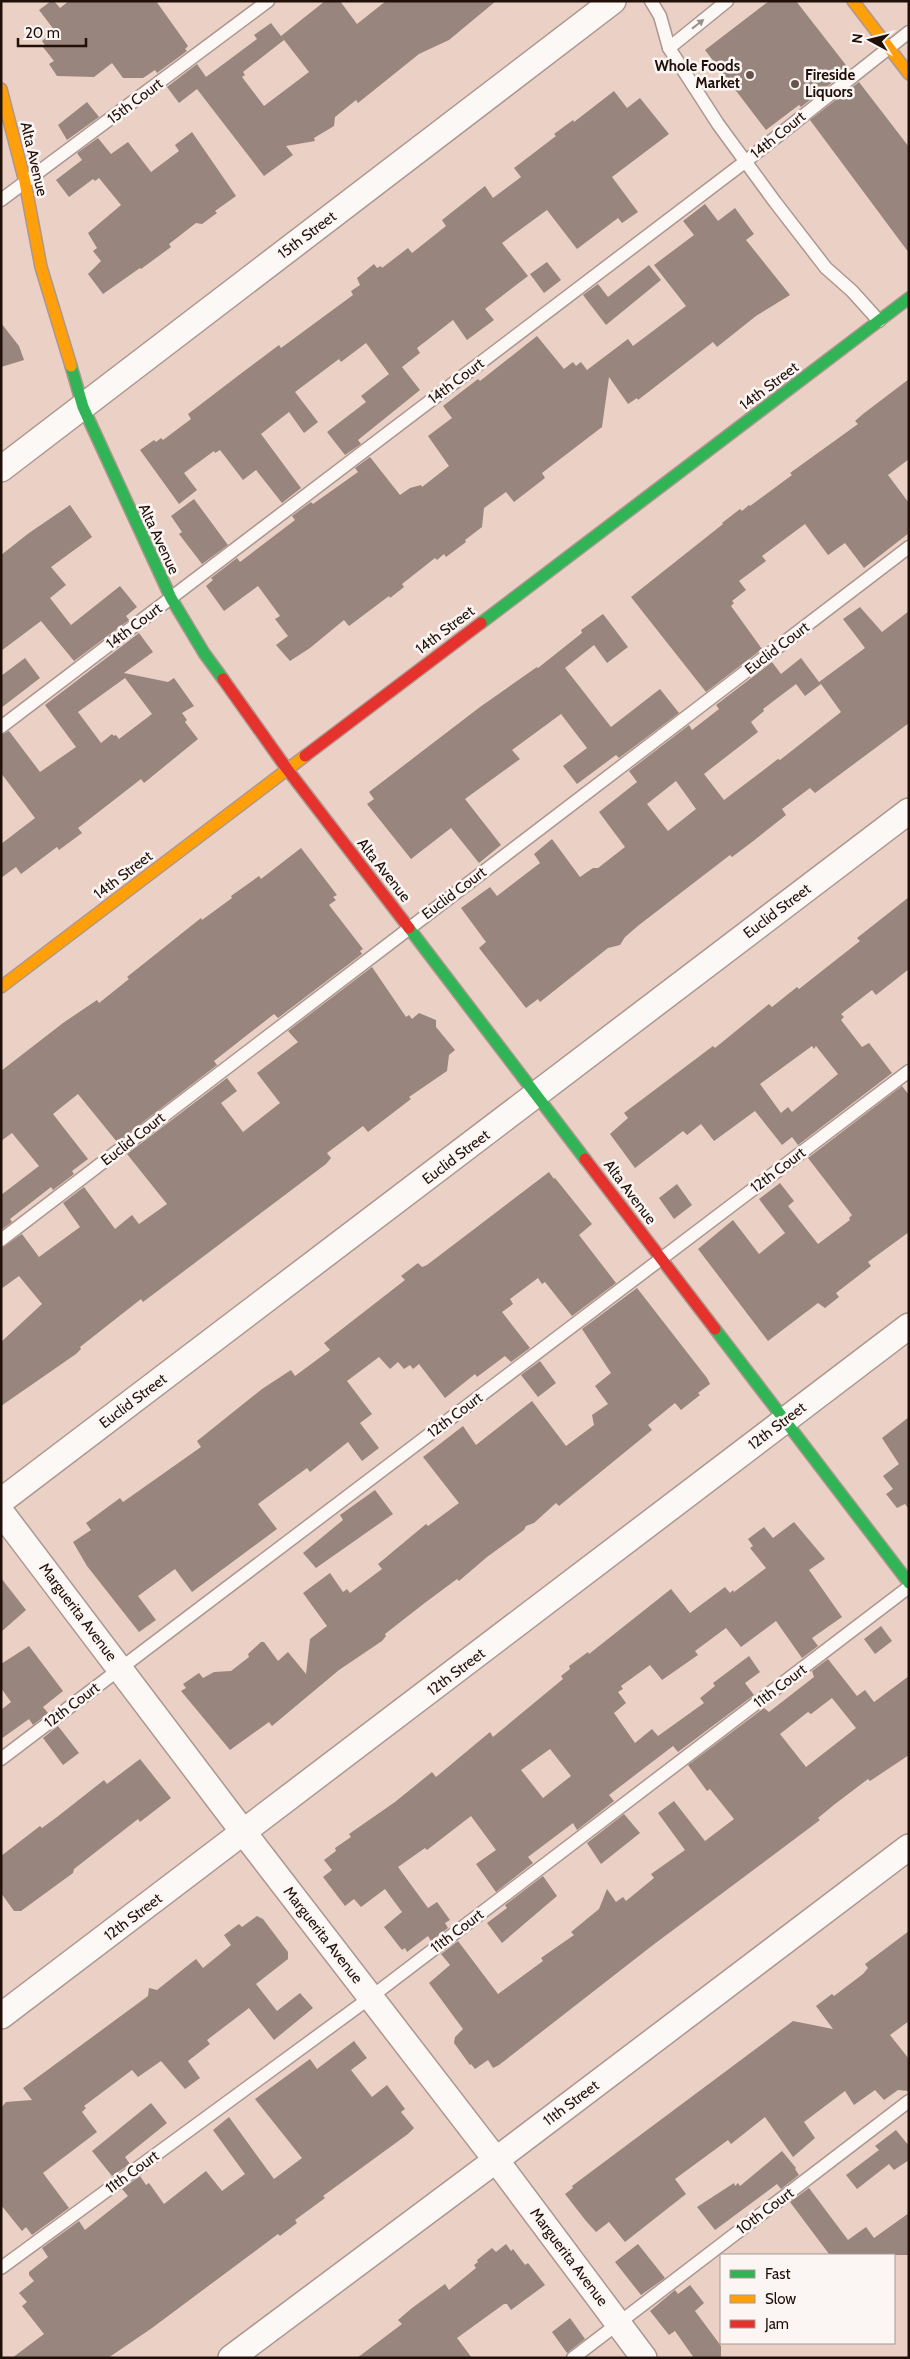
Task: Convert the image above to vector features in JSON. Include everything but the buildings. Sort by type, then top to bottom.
[{"type":"street","name":"15th Street","points":[[1,469],[613,1]]},
{"type":"street","points":[[853,1],[909,74]]},
{"type":"street","name":"Alta Avenue","points":[[1,89],[25,182],[41,267],[83,407],[170,598],[204,653],[287,769],[909,1583]]},
{"type":"street","name":"14th Street","points":[[1,987],[909,298]]},
{"type":"street","name":"Euclid Street","points":[[1,1501],[909,811]]},
{"type":"street","name":"12th Street","points":[[1,2016],[909,1326]]},
{"type":"street","name":"Marguerita Avenue","points":[[1,1512],[121,1668],[244,1833],[496,2160],[644,2358]]},
{"type":"street","name":"11th Street","points":[[231,2358],[496,2160],[909,1846]]},
{"type":"lane","name":"15th Court","points":[[1,200],[268,1]]},
{"type":"lane","points":[[650,1],[660,16],[669,48],[718,124],[826,268],[852,291],[879,321]]},
{"type":"lane","points":[[669,48],[727,1]]},
{"type":"lane","name":"14th Court","points":[[1,727],[746,161],[909,32]]},
{"type":"lane","name":"Euclid Court","points":[[1,1240],[909,547]]},
{"type":"lane","name":"12th Court","points":[[1,1759],[909,1071]]},
{"type":"lane","name":"11th Court","points":[[1,2268],[371,1997],[909,1587]]},
{"type":"lane","name":"10th Court","points":[[573,2358],[909,2101]]},
{"type":"traffic: fast","points":[[481,623],[909,298]]},
{"type":"traffic: fast","points":[[71,366],[83,407],[171,598],[204,653],[223,679]]},
{"type":"traffic: fast","points":[[409,928],[585,1159]]},
{"type":"traffic: fast","points":[[715,1329],[909,1583]]},
{"type":"traffic: slow","points":[[853,1],[909,74]]},
{"type":"traffic: slow","points":[[1,89],[25,182],[41,267],[71,366]]},
{"type":"traffic: slow","points":[[1,987],[305,756]]},
{"type":"traffic: jam","points":[[305,756],[481,623]]},
{"type":"traffic: jam","points":[[223,679],[287,769],[409,928]]},
{"type":"traffic: jam","points":[[585,1159],[715,1329]]},
{"type":"place","name":"Whole Foods Market","points":[[750,75]]},
{"type":"place","name":"Fireside Liquors","points":[[795,84]]}]
